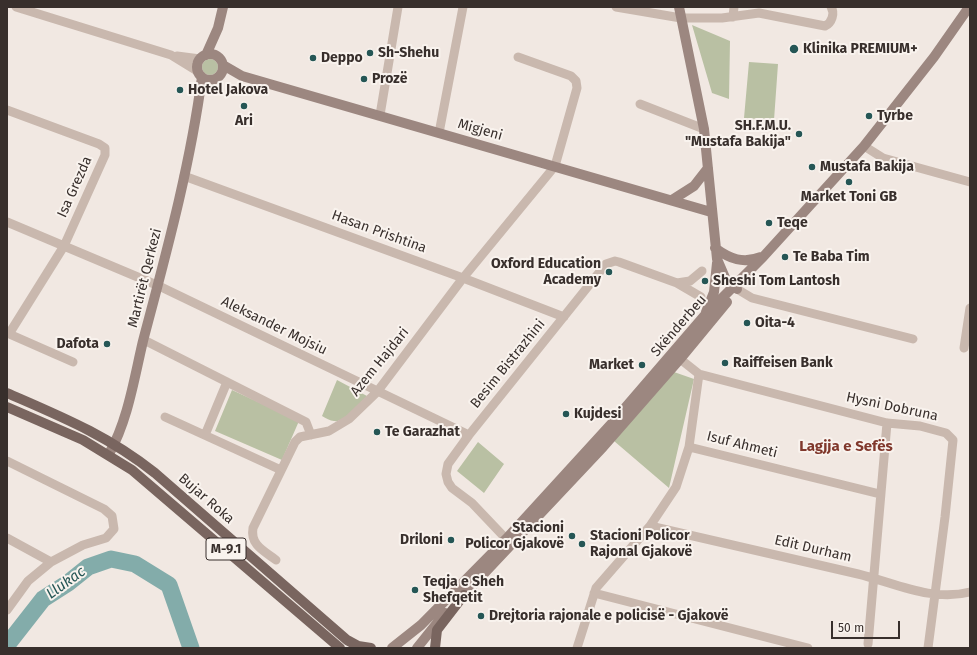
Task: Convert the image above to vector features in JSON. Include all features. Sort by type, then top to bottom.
[{"type":"main road","name":"Bujar Roka","points":[[7,393],[88,429],[115,443],[155,473],[347,640],[358,646],[371,648]]},
{"type":"main road","name":"Bujar Roka","points":[[7,407],[83,440],[109,454],[132,470],[156,488],[340,648]]},
{"type":"main road","points":[[435,648],[437,630],[464,595]]},
{"type":"street","points":[[16,7],[171,56],[207,76],[221,74],[218,28]]},
{"type":"street","points":[[207,76],[203,57],[218,28],[223,7]]},
{"type":"street","points":[[380,115],[398,7]]},
{"type":"street","points":[[439,133],[463,7]]},
{"type":"street","points":[[616,7],[681,18],[733,17],[761,10],[825,26],[829,24],[833,14],[831,7]]},
{"type":"street","points":[[680,7],[704,128],[711,212],[717,260],[717,273],[714,292],[705,315]]},
{"type":"street","points":[[733,17],[734,7]]},
{"type":"street","name":"Skënderbeu","points":[[417,648],[431,629],[464,595],[604,433],[677,356],[735,288],[864,146],[934,57],[969,7]]},
{"type":"street","name":"Migjeni","points":[[203,57],[210,54],[242,76]]},
{"type":"street","points":[[171,56],[203,57]]},
{"type":"street","points":[[518,57],[570,76],[576,81],[577,88],[555,166]]},
{"type":"street","name":"Migjeni","points":[[207,76],[242,76],[711,212]]},
{"type":"street","name":"Martirët Qerkezi","points":[[109,454],[120,430],[159,286],[198,106],[207,76]]},
{"type":"street","points":[[640,104],[704,128]]},
{"type":"street","name":"Isa Grezda","points":[[7,110],[99,144],[105,148],[105,155],[64,246]]},
{"type":"street","points":[[864,146],[883,158],[970,182]]},
{"type":"street","name":"Azem Hajdari","points":[[276,560],[255,544],[252,536],[253,528],[295,442],[300,437],[329,431],[349,419],[377,392],[463,278],[555,166]]},
{"type":"street","points":[[672,200],[694,186],[708,168]]},
{"type":"street","name":"Hasan Prishtina","points":[[184,176],[463,278],[564,317]]},
{"type":"street","name":"Aleksander Mojsiu","points":[[7,222],[159,286],[377,392],[469,434]]},
{"type":"street","points":[[64,246],[8,333],[73,362]]},
{"type":"street","points":[[715,248],[726,256],[744,261],[752,261],[763,257]]},
{"type":"street","points":[[717,260],[726,280],[735,288],[752,298],[913,339]]},
{"type":"street","name":"Besim Bistrazhini","points":[[509,542],[472,503],[452,488],[448,482],[446,474],[448,464],[469,434],[603,267],[610,262],[619,262],[677,284]]},
{"type":"street","points":[[677,284],[690,281],[702,271]]},
{"type":"street","points":[[677,284],[701,297]]},
{"type":"street","name":"Skënderbeu","points":[[677,356],[705,315],[735,288]]},
{"type":"street","points":[[964,348],[970,308]]},
{"type":"street","points":[[144,340],[306,422],[310,435]]},
{"type":"street","name":"Hysni Dobruna","points":[[677,356],[699,374],[887,423],[920,426],[946,433],[953,440],[945,518],[928,648]]},
{"type":"street","points":[[577,648],[596,588],[650,526],[676,487],[689,447],[699,374]]},
{"type":"street","points":[[205,434],[227,382]]},
{"type":"street","points":[[165,417],[205,434],[280,470]]},
{"type":"street","points":[[868,644],[887,423]]},
{"type":"street","name":"Isuf Ahmeti","points":[[689,447],[880,494]]},
{"type":"street","points":[[7,461],[104,509],[112,516],[114,529],[106,538],[83,545],[51,562],[28,581],[7,610]]},
{"type":"street","name":"Edit Durham","points":[[650,526],[874,578],[934,595],[955,596],[970,592]]},
{"type":"street","points":[[7,538],[51,562]]},
{"type":"street","name":"Skënderbeu","points":[[392,648],[421,625],[509,542]]},
{"type":"street","points":[[594,593],[808,648]]},
{"type":"green space","points":[[692,25],[730,41],[729,99],[712,93]]},
{"type":"green space","points":[[210,59],[217,64],[218,67],[213,74],[210,75],[203,70],[202,67],[207,60]]},
{"type":"green space","points":[[749,62],[778,64],[774,120],[744,118]]},
{"type":"green space","points":[[674,372],[694,379],[669,488],[614,441]]},
{"type":"green space","points":[[337,380],[367,396],[348,416],[338,421],[332,421],[322,416]]},
{"type":"green space","points":[[232,390],[299,421],[282,460],[215,431]]},
{"type":"green space","points":[[478,442],[504,464],[484,493],[457,471]]},
{"type":"waterway","name":"Llukac","points":[[7,645],[43,599],[68,583],[88,567],[111,559],[135,564],[169,585],[191,648]]},
{"type":"place","name":"Klinika PREMIUM+","points":[[794,49]]},
{"type":"place","name":"Sh-Shehu","points":[[370,53]]},
{"type":"place","name":"Deppo","points":[[313,58]]},
{"type":"place","name":"Prozë","points":[[364,79]]},
{"type":"place","name":"Hotel Jakova","points":[[180,90]]},
{"type":"place","name":"Ari","points":[[244,106]]},
{"type":"place","name":"Tyrbe","points":[[869,116]]},
{"type":"place","name":"SH.F.M.U. \"Mustafa Bakija\"","points":[[799,134]]},
{"type":"place","name":"Mustafa Bakija","points":[[812,167]]},
{"type":"place","name":"Market Toni GB","points":[[849,182]]},
{"type":"place","name":"Teqe","points":[[769,223]]},
{"type":"place","name":"Te Baba Tim","points":[[785,257]]},
{"type":"place","name":"Oxford Education Academy","points":[[609,272]]},
{"type":"place","name":"Sheshi Tom Lantosh","points":[[705,281]]},
{"type":"place","name":"Oita-4","points":[[747,323]]},
{"type":"place","name":"Dafota","points":[[107,344]]},
{"type":"place","name":"Raiffeisen Bank","points":[[725,363]]},
{"type":"place","name":"Market","points":[[642,365]]},
{"type":"place","name":"Kujdesi","points":[[566,414]]},
{"type":"place","name":"Te Garazhat","points":[[377,432]]},
{"type":"place","name":"Stacioni Policor Gjakovë","points":[[572,536]]},
{"type":"place","name":"Driloni","points":[[451,540]]},
{"type":"place","name":"Stacioni Policor Rajonal Gjakovë","points":[[582,544]]},
{"type":"place","name":"Teqja e Sheh Shefqetit","points":[[415,590]]},
{"type":"place","name":"Drejtoria rajonale e policisë - Gjakovë","points":[[481,616]]},
{"type":"district","name":"Lagjja e Sefës","points":[[846,447]]}]
